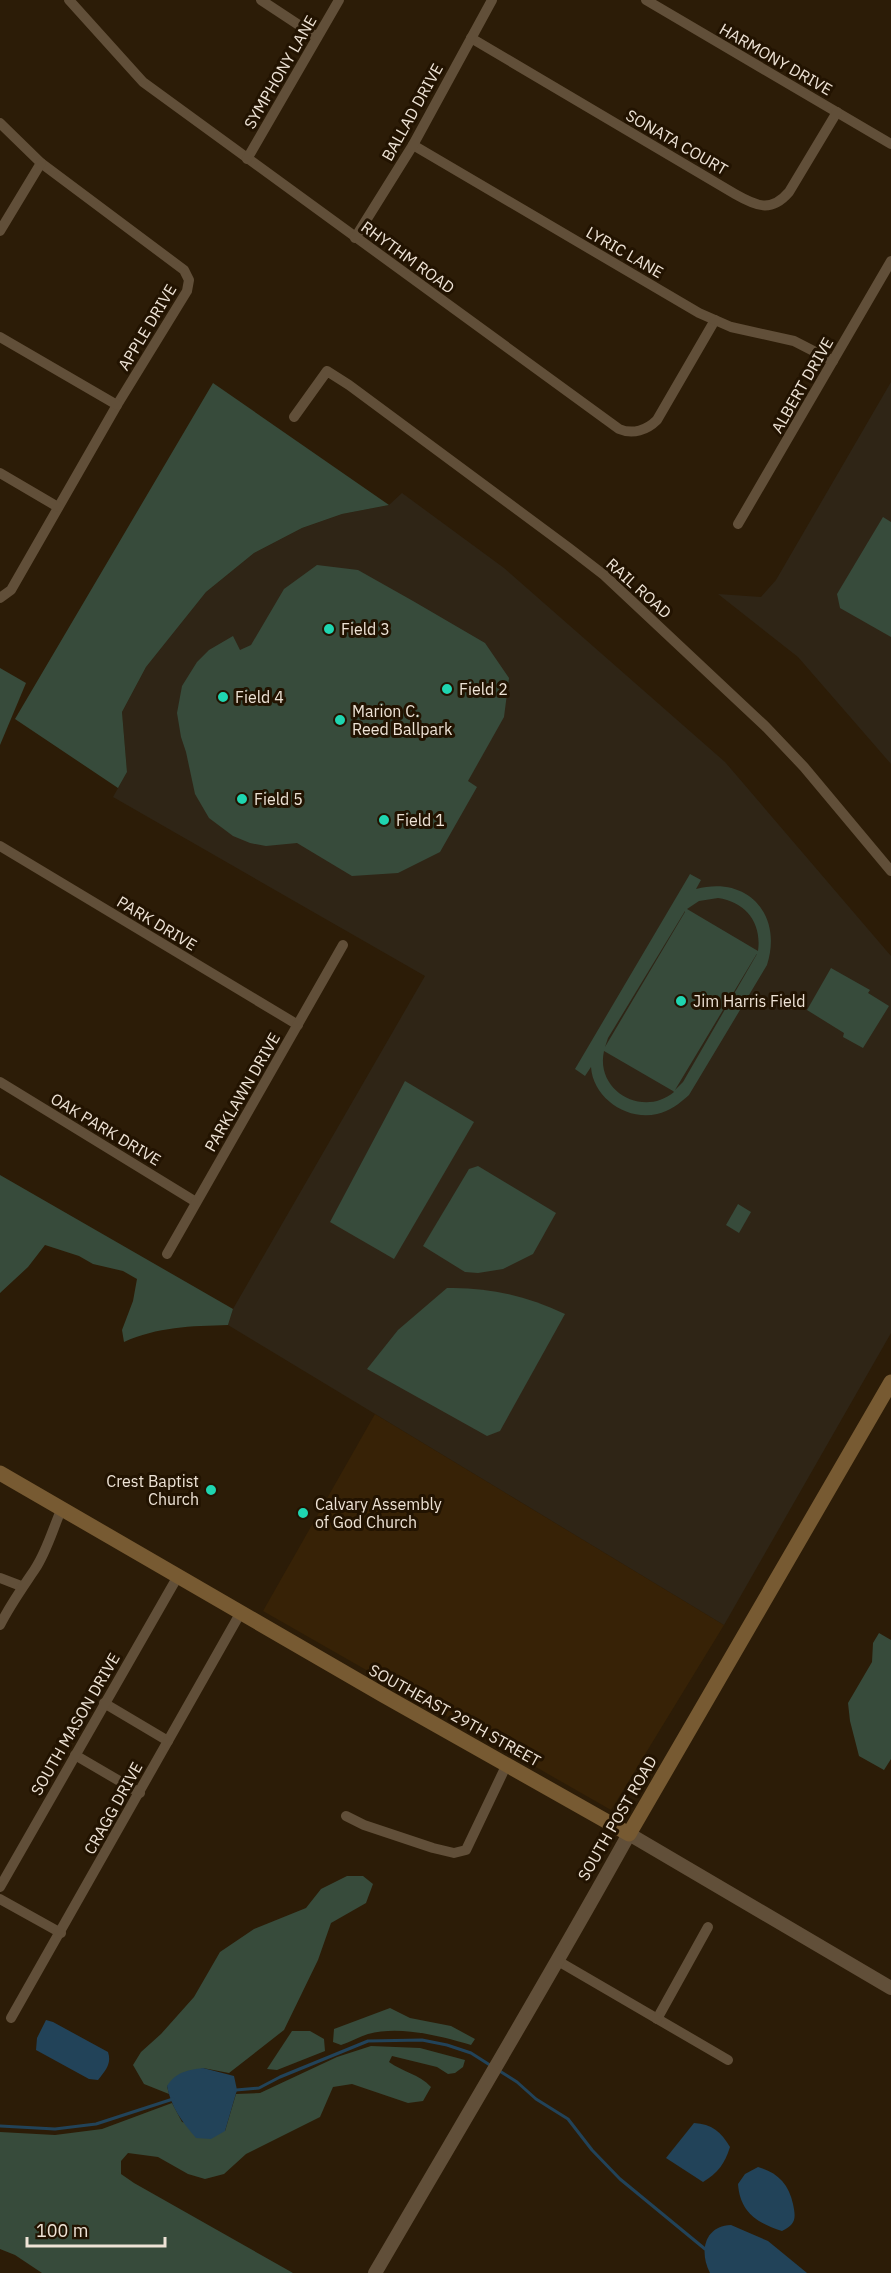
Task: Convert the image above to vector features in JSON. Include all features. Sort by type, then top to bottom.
[{"type":"main road","name":"SOUTH POST ROAD","points":[[628,1834],[891,1382]]},
{"type":"main road","name":"SOUTHEAST 29TH STREET","points":[[0,1473],[628,1834]]},
{"type":"street","name":"RHYTHM ROAD","points":[[69,0],[143,82],[625,431],[635,432],[644,429],[657,420],[714,321]]},
{"type":"street","points":[[261,0],[317,38]]},
{"type":"street","name":"SYMPHONY LANE","points":[[247,159],[339,0]]},
{"type":"street","name":"BALLAD DRIVE","points":[[356,238],[413,145],[492,0]]},
{"type":"street","name":"HARMONY DRIVE","points":[[646,0],[891,144]]},
{"type":"street","name":"SONATA COURT","points":[[471,38],[735,194],[762,206],[773,205],[789,192],[837,112]]},
{"type":"street","name":"APPLE DRIVE","points":[[0,123],[41,163],[184,270],[189,280],[187,291],[117,405],[10,590],[0,598]]},
{"type":"street","name":"LYRIC LANE","points":[[413,145],[714,321],[794,341],[833,361]]},
{"type":"street","points":[[0,231],[41,163]]},
{"type":"street","name":"ALBERT DRIVE","points":[[738,524],[891,261]]},
{"type":"street","points":[[0,337],[117,405]]},
{"type":"street","name":"RAIL ROAD","points":[[294,417],[327,371],[454,462],[604,575],[765,726],[804,767],[891,871]]},
{"type":"street","points":[[0,473],[58,507]]},
{"type":"street","name":"PARK DRIVE","points":[[0,846],[298,1025]]},
{"type":"street","name":"PARKLAWN DRIVE","points":[[167,1254],[343,945]]},
{"type":"street","name":"OAK PARK DRIVE","points":[[0,1082],[196,1202]]},
{"type":"street","points":[[0,1625],[19,1595],[21,1587],[36,1568],[62,1508]]},
{"type":"street","name":"SOUTH MASON DRIVE","points":[[0,1887],[178,1576]]},
{"type":"street","points":[[0,1578],[21,1587]]},
{"type":"street","name":"CRAGG DRIVE","points":[[11,2018],[241,1612]]},
{"type":"street","points":[[104,1703],[168,1741]]},
{"type":"street","points":[[75,1755],[140,1793]]},
{"type":"street","points":[[346,1816],[364,1825],[433,1848],[454,1853],[466,1850],[507,1764]]},
{"type":"street","name":"SOUTH POST ROAD","points":[[375,2273],[523,2017],[558,1962],[628,1834]]},
{"type":"street","name":"SOUTHEAST 29TH STREET","points":[[628,1834],[891,1988]]},
{"type":"street","points":[[0,1899],[61,1933]]},
{"type":"street","points":[[657,2019],[708,1927]]},
{"type":"street","points":[[558,1962],[728,2060]]},
{"type":"shaded area","points":[[891,382],[891,764],[798,657],[718,594],[761,597],[776,580]]},
{"type":"shaded area","points":[[402,493],[504,568],[725,762],[891,956],[891,1333],[724,1625],[228,1325],[233,1309],[425,976],[113,797],[127,772],[122,712],[146,667],[206,592],[254,553],[302,528],[342,514],[389,505]]},
{"type":"shaded area","points":[[375,1414],[724,1625],[611,1810],[263,1611]]},
{"type":"green space","points":[[213,383],[389,505],[342,514],[302,528],[254,553],[206,592],[146,667],[122,712],[127,772],[118,788],[15,719]]},
{"type":"green space","points":[[883,517],[891,522],[891,637],[840,608],[837,594]]},
{"type":"green space","name":"Marion C. Reed Ballpark","points":[[317,565],[358,570],[485,643],[509,678],[504,717],[468,781],[477,787],[440,852],[398,873],[352,876],[297,843],[266,846],[250,843],[233,836],[209,818],[195,794],[177,713],[182,686],[197,662],[209,650],[233,636],[240,650],[251,645],[284,589]]},
{"type":"green space","points":[[0,668],[26,683],[0,745]]},
{"type":"green space","name":"Jim Harris Field","points":[[690,874],[701,880],[696,889],[715,886],[731,888],[746,894],[757,903],[765,915],[770,930],[771,947],[767,965],[689,1095],[662,1113],[634,1114],[614,1105],[605,1097],[593,1078],[591,1067],[585,1076],[575,1069]],"holes":[[[718,898],[728,900],[744,909],[750,915],[757,931],[758,951],[687,909],[699,901]],[[685,911],[605,1047],[608,1038]],[[757,954],[683,1082],[675,1090]],[[604,1051],[674,1092],[662,1099],[649,1102],[636,1101],[624,1096],[614,1088],[607,1078],[603,1065]]]},
{"type":"green space","points":[[831,968],[870,990],[868,993],[889,1006],[863,1048],[843,1037],[844,1033],[807,1010]]},
{"type":"green space","points":[[405,1081],[474,1122],[394,1259],[330,1222]]},
{"type":"green space","points":[[478,1166],[556,1213],[533,1254],[503,1269],[478,1273],[465,1272],[423,1246],[469,1169]]},
{"type":"green space","points":[[0,1175],[233,1309],[228,1325],[162,1330],[124,1342],[122,1330],[133,1301],[137,1279],[123,1271],[93,1264],[79,1256],[45,1245],[28,1267],[0,1293]]},
{"type":"green space","points":[[738,1204],[751,1212],[739,1233],[726,1225]]},
{"type":"green space","points":[[447,1288],[478,1289],[508,1294],[565,1314],[500,1431],[487,1436],[367,1369],[398,1330]]},
{"type":"green space","points":[[879,1633],[891,1640],[891,1759],[884,1770],[859,1756],[848,1703],[872,1662],[873,1643]]},
{"type":"green space","points":[[347,1876],[363,1876],[373,1884],[366,1903],[331,1923],[318,1960],[284,2030],[229,2073],[203,2068],[167,2086],[169,2094],[144,2084],[133,2065],[141,2052],[161,2034],[194,1997],[220,1952],[254,1929],[306,1908],[321,1889]]},
{"type":"green space","points":[[390,2008],[410,2018],[451,2026],[475,2039],[471,2045],[433,2035],[393,2031],[368,2034],[341,2045],[333,2042],[334,2029]]},
{"type":"green space","points":[[292,2031],[310,2031],[324,2039],[325,2051],[277,2070],[267,2069]]},
{"type":"green space","points":[[371,2046],[420,2048],[465,2060],[463,2067],[455,2073],[448,2074],[437,2067],[392,2056],[389,2062],[431,2087],[423,2101],[408,2103],[352,2084],[333,2087],[320,2117],[246,2154],[224,2174],[205,2179],[188,2174],[158,2157],[128,2153],[121,2161],[121,2174],[134,2183],[293,2273],[42,2273],[15,2255],[0,2249],[0,2132],[55,2135],[102,2129],[172,2103],[182,2122],[225,2131],[236,2094],[260,2093],[337,2057]]},
{"type":"water","points":[[46,2020],[108,2052],[108,2064],[98,2080],[89,2079],[36,2050],[37,2038]]},
{"type":"water","points":[[203,2068],[234,2076],[237,2090],[225,2131],[211,2139],[196,2138],[191,2132],[174,2107],[167,2086],[182,2072]]},
{"type":"water","points":[[694,2123],[706,2125],[715,2130],[730,2147],[720,2167],[703,2182],[666,2158]]},
{"type":"water","points":[[758,2167],[771,2172],[789,2190],[795,2213],[794,2220],[782,2231],[751,2215],[739,2194],[738,2184],[745,2174]]},
{"type":"water","points":[[731,2225],[768,2241],[807,2273],[710,2273],[705,2257],[706,2242],[715,2230]]},
{"type":"waterway","points":[[236,2090],[259,2088],[368,2041],[422,2040],[447,2045],[471,2053],[493,2067]]},
{"type":"waterway","points":[[498,2070],[517,2082],[536,2099],[568,2119],[592,2150],[620,2179],[705,2249]]},
{"type":"waterway","points":[[0,2126],[55,2129],[96,2124],[173,2099]]},
{"type":"place","name":"Field 3","points":[[329,629]]},
{"type":"place","name":"Field 2","points":[[447,689]]},
{"type":"place","name":"Field 4","points":[[223,697]]},
{"type":"place","name":"Marion C. Reed Ballpark","points":[[340,720]]},
{"type":"place","name":"Field 5","points":[[242,799]]},
{"type":"place","name":"Field 1","points":[[384,820]]},
{"type":"place","name":"Jim Harris Field","points":[[681,1001]]},
{"type":"place","name":"Crest Baptist Church","points":[[211,1490]]},
{"type":"place","name":"Calvary Assembly of God Church","points":[[303,1513]]}]
